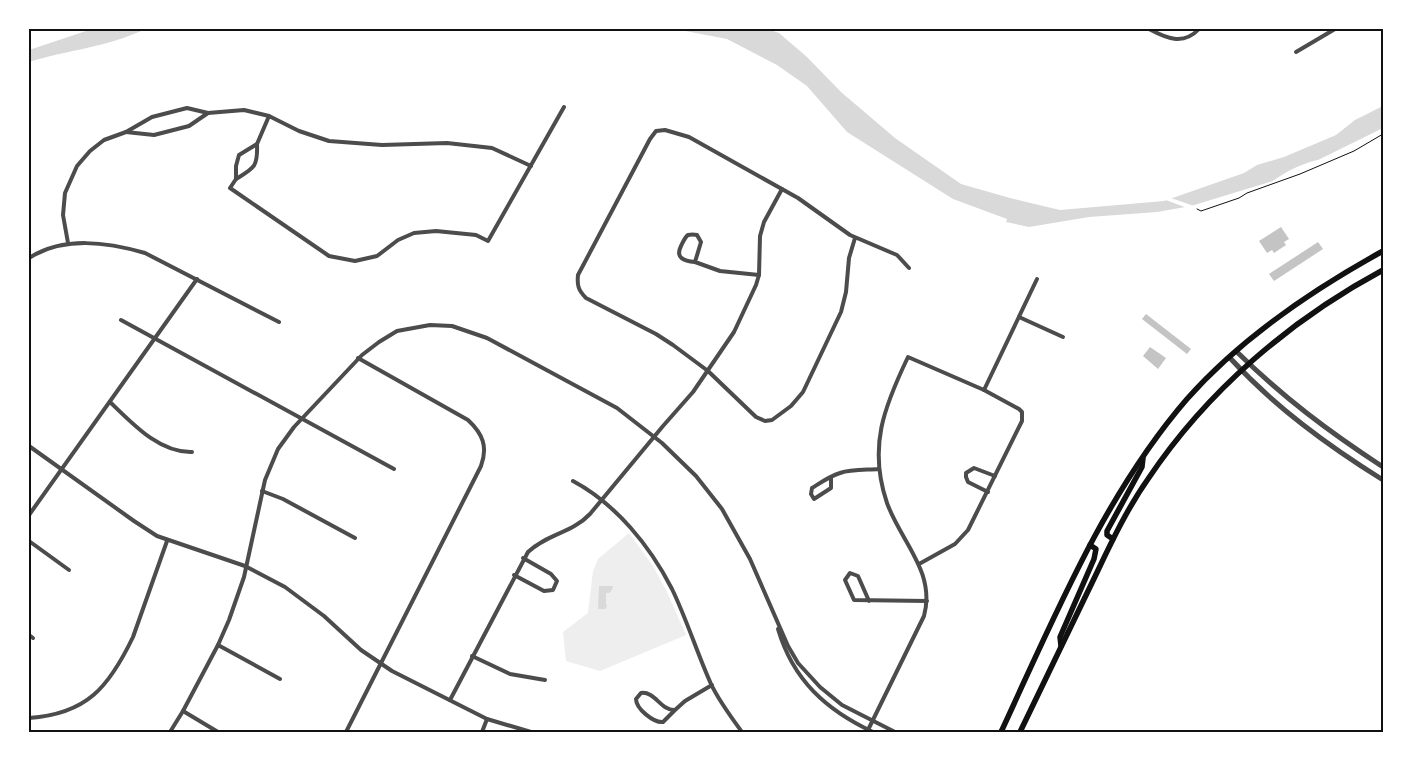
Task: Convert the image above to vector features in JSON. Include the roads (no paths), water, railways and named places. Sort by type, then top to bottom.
[{"type":"main road","points":[[1001,732],[1090,545],[1114,501],[1143,456],[1189,398],[1230,358],[1266,327],[1317,290],[1383,251]]},
{"type":"main road","points":[[1020,732],[1113,539],[1138,495],[1157,467],[1207,406],[1249,364],[1312,314],[1346,291],[1383,270]]},
{"type":"main road","points":[[1113,539],[1107,535],[1107,531],[1142,467],[1143,456]]},
{"type":"main road","points":[[1061,648],[1060,637],[1094,559],[1096,549],[1090,545]]},
{"type":"street","points":[[1149,29],[1168,38],[1180,40],[1190,36],[1199,29]]},
{"type":"street","points":[[1296,52],[1335,29]]},
{"type":"street","points":[[269,116],[257,144],[258,157],[254,166],[236,179],[230,188],[329,256],[355,261],[377,256],[398,240],[414,233],[436,231],[476,235],[488,241],[564,107]]},
{"type":"street","points":[[68,243],[63,215],[65,193],[77,166],[90,151],[104,140],[126,132],[152,117],[187,108],[208,113],[244,110],[269,116],[299,131],[329,141],[382,144],[447,143],[492,148],[531,166]]},
{"type":"street","points":[[126,132],[154,135],[189,126],[208,113]]},
{"type":"street","points":[[855,238],[849,258],[846,292],[841,312],[804,392],[775,419],[765,421],[760,419],[708,371],[656,334],[586,298],[580,292],[577,284],[578,274],[650,139],[656,132],[665,130],[689,137],[782,189],[817,210],[855,238],[897,255],[909,268]]},
{"type":"street","points":[[236,179],[239,155],[257,144]]},
{"type":"street","points":[[450,700],[523,558],[540,541],[570,529],[584,520],[654,436],[687,401],[708,371],[739,323],[753,294],[758,274],[760,236],[764,222],[782,189]]},
{"type":"street","points":[[695,262],[701,242],[699,237],[691,234],[686,238],[678,251],[680,259],[720,271],[758,274]]},
{"type":"street","points":[[29,258],[38,252],[68,243],[88,242],[122,246],[145,253],[279,322]]},
{"type":"street","points":[[29,515],[197,279]]},
{"type":"street","points":[[984,390],[1036,280]]},
{"type":"street","points":[[1019,317],[1063,337]]},
{"type":"street","points":[[122,320],[394,470]]},
{"type":"street","points":[[170,732],[218,646],[234,606],[246,566],[262,491],[268,469],[275,454],[301,419],[358,358],[383,339],[408,328],[441,325],[465,330],[487,338],[617,408],[654,436],[696,476],[722,509],[750,559],[793,655],[804,671],[831,697],[852,711],[895,732]]},
{"type":"street","points":[[1237,352],[1272,386],[1312,419],[1383,467]]},
{"type":"street","points":[[774,615],[788,657],[813,693],[832,709],[869,732],[872,721],[924,616],[927,601],[926,583],[919,564],[895,522],[888,505],[879,469],[880,434],[884,414],[892,390],[908,357],[984,390],[1019,409],[1023,417],[971,526],[962,538],[919,564]]},
{"type":"street","points":[[346,732],[481,466],[485,447],[480,433],[468,420],[358,358]]},
{"type":"street","points":[[1230,358],[1274,402],[1328,445],[1383,480]]},
{"type":"street","points":[[110,402],[143,431],[164,446],[175,451],[192,452]]},
{"type":"street","points":[[29,446],[147,531],[167,541],[246,566],[285,586],[303,599],[361,650],[392,671],[488,719],[531,732]]},
{"type":"street","points":[[988,492],[968,482],[966,473],[974,468],[995,476]]},
{"type":"street","points":[[831,477],[831,488],[814,499],[811,494],[812,488],[831,477],[841,472],[879,469]]},
{"type":"street","points":[[573,481],[592,492],[626,522],[665,576],[712,685],[722,704],[742,732]]},
{"type":"street","points":[[262,491],[283,499],[355,538]]},
{"type":"street","points":[[29,541],[69,570]]},
{"type":"street","points":[[29,718],[52,716],[72,709],[90,698],[106,684],[133,637],[167,541]]},
{"type":"street","points":[[514,575],[544,591],[553,590],[557,581],[551,574],[523,558]]},
{"type":"street","points":[[869,601],[858,576],[850,573],[845,580],[854,600],[869,601],[927,601]]},
{"type":"street","points":[[218,646],[280,679]]},
{"type":"street","points":[[472,656],[510,674],[545,680]]},
{"type":"street","points":[[675,710],[668,709],[648,693],[641,693],[636,699],[638,706],[656,722],[663,722],[692,696],[712,685]]},
{"type":"street","points":[[183,711],[218,732]]},
{"type":"street","points":[[482,732],[488,719]]}]
